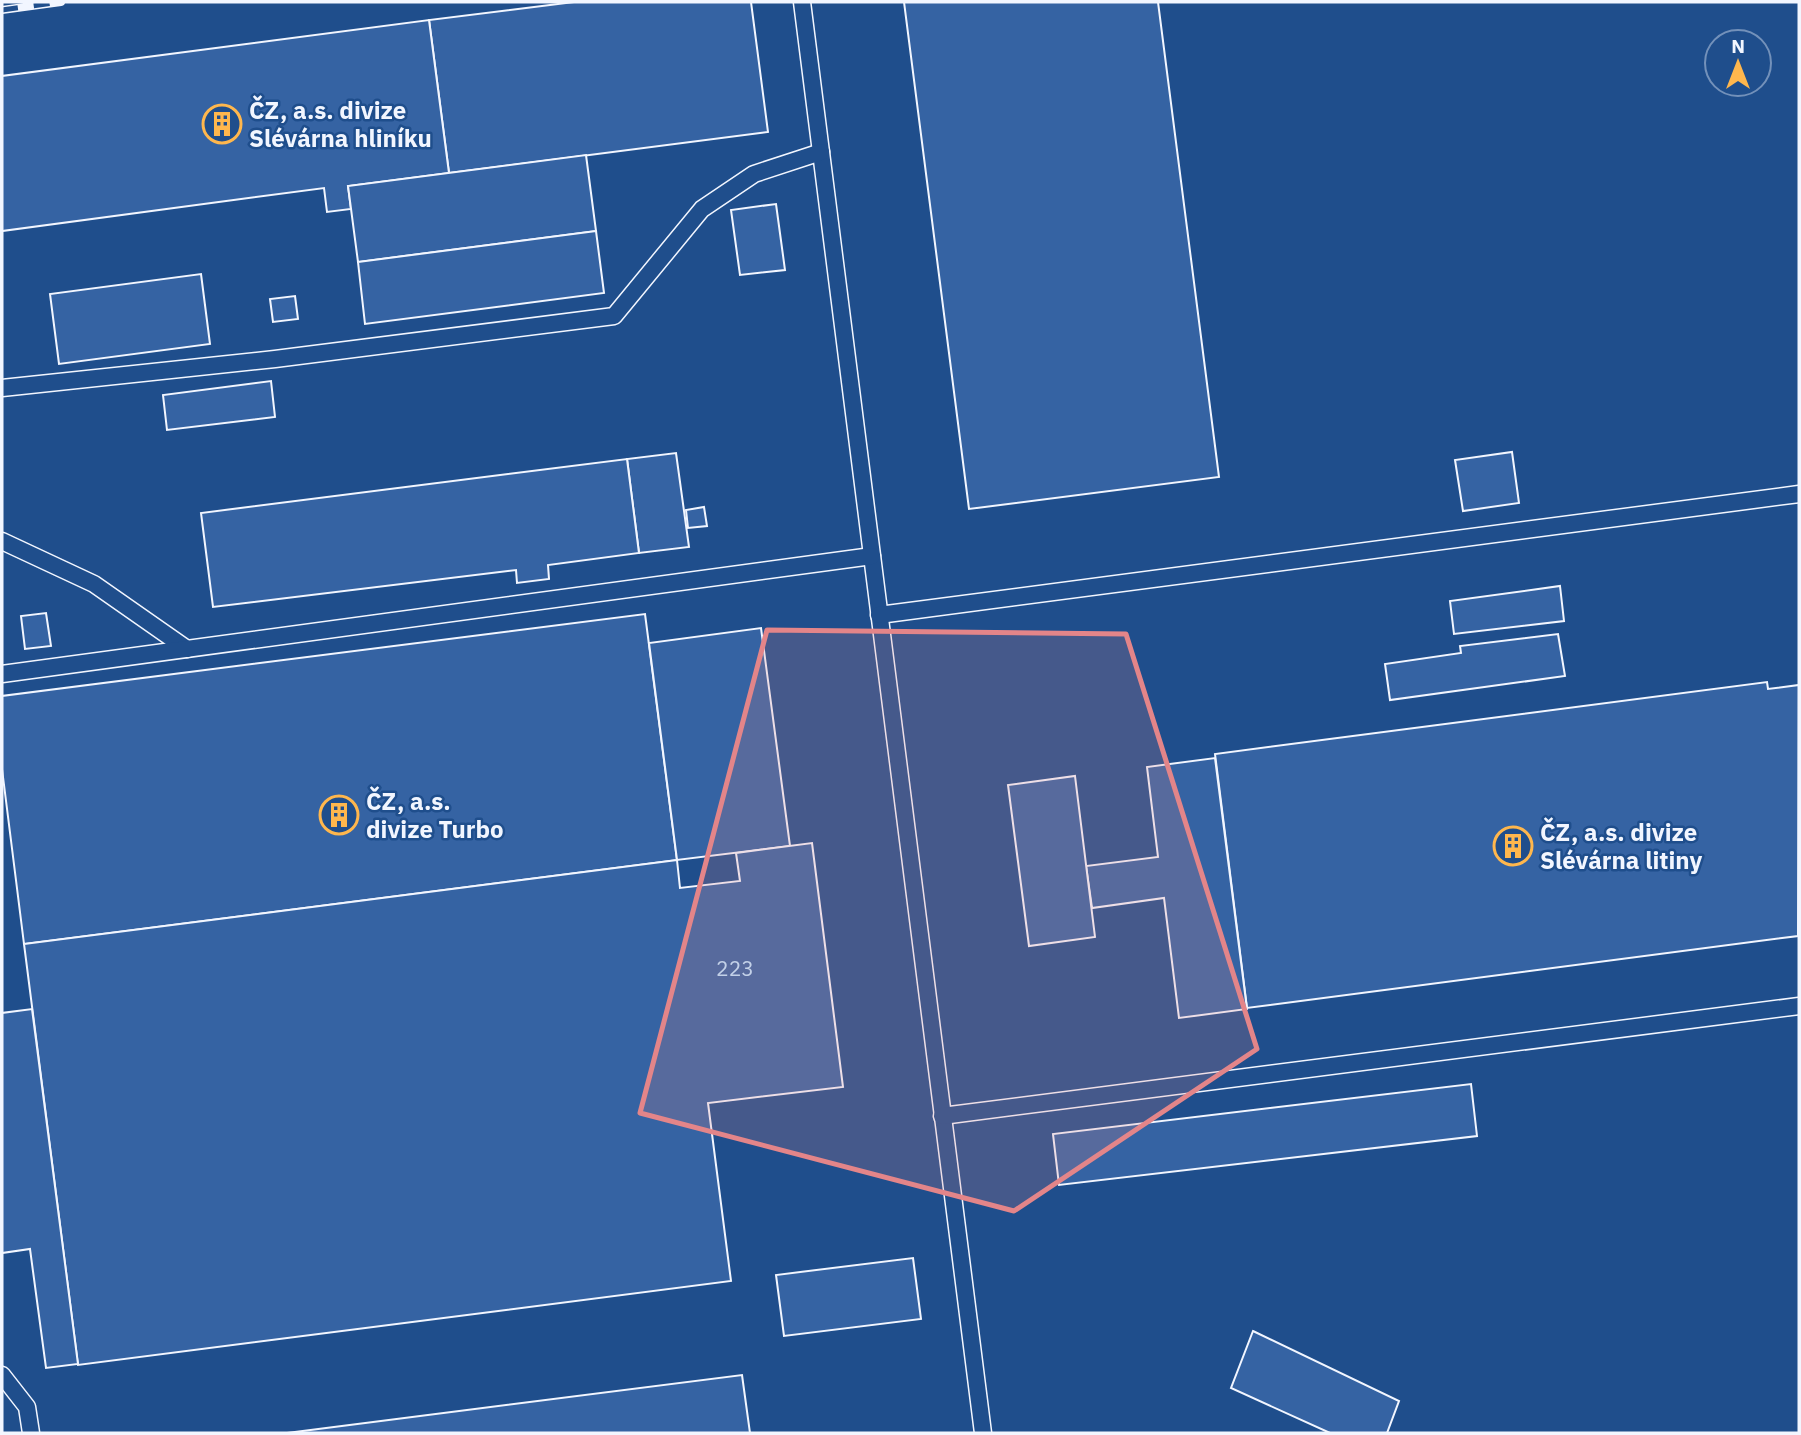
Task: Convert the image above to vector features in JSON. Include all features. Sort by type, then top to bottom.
[{"type":"lane","points":[[802,2],[983,1433]]},
{"type":"lane","points":[[2,388],[275,359],[614,316],[702,209],[754,174],[821,152]]},
{"type":"lane","points":[[879,615],[1799,494]]},
{"type":"lane","points":[[2,541],[94,584],[187,649]]},
{"type":"lane","points":[[2,674],[872,556]]},
{"type":"lane","points":[[942,1116],[1799,1006]]},
{"type":"lane","points":[[2,1375],[27,1407],[31,1433]]},
{"type":"highlighted area","points":[[767,630],[1126,634],[1257,1049],[1014,1211],[640,1113]]},
{"type":"building","name":"ČZ, a.s. divize Slévárna hliníku","points":[[574,2],[751,2],[768,132],[449,173],[429,20]]},
{"type":"building","points":[[904,2],[1158,2],[1219,477],[969,509]]},
{"type":"building","name":"ČZ, a.s. divize Slévárna hliníku","points":[[429,20],[449,173],[348,186],[351,209],[327,212],[324,188],[2,231],[2,76]]},
{"type":"building","points":[[586,155],[596,231],[358,262],[348,186]]},
{"type":"building","points":[[776,204],[785,270],[740,275],[731,210]]},
{"type":"building","points":[[596,231],[604,293],[365,324],[358,262]]},
{"type":"building","points":[[201,274],[210,344],[59,364],[50,294]]},
{"type":"building","points":[[295,296],[298,319],[273,322],[270,299]]},
{"type":"building","points":[[271,381],[275,417],[167,430],[163,395]]},
{"type":"building","points":[[1512,452],[1519,503],[1463,511],[1455,460]]},
{"type":"building","points":[[676,453],[689,547],[639,553],[627,459]]},
{"type":"building","points":[[627,459],[639,553],[548,565],[549,579],[517,583],[516,570],[213,607],[201,513]]},
{"type":"building","points":[[704,507],[707,526],[688,528],[686,510]]},
{"type":"building","points":[[1560,586],[1564,621],[1454,634],[1450,601]]},
{"type":"building","points":[[46,613],[51,646],[25,649],[21,616]]},
{"type":"building","name":"ČZ, a.s. divize Turbo","points":[[645,614],[677,860],[24,944],[2,769],[2,696]]},
{"type":"building","points":[[761,628],[790,846],[677,860],[649,643]]},
{"type":"building","points":[[1558,634],[1565,676],[1390,700],[1385,664],[1461,653],[1460,646]]},
{"type":"building","name":"ČZ, a.s. divize Slévárna litiny","points":[[1767,682],[1768,689],[1799,685],[1798,936],[1247,1008],[1215,754]]},
{"type":"building","points":[[1215,758],[1247,1009],[1179,1018],[1164,898],[1092,908],[1086,866],[1158,857],[1147,767]]},
{"type":"building","points":[[1075,776],[1095,937],[1029,946],[1008,785]]},
{"type":"building","points":[[812,843],[843,1087],[708,1103],[731,1281],[78,1365],[24,944],[677,860],[680,888],[740,881],[736,853]]},
{"type":"building","points":[[32,1009],[78,1364],[46,1368],[30,1249],[2,1253],[2,1013]]},
{"type":"building","points":[[1471,1084],[1477,1136],[1059,1185],[1053,1134]]},
{"type":"building","points":[[913,1258],[921,1319],[784,1336],[776,1275]]},
{"type":"building","points":[[1253,1331],[1399,1401],[1387,1433],[1330,1433],[1231,1388]]},
{"type":"building","points":[[742,1375],[750,1433],[287,1433]]},
{"type":"railway","points":[[2,10],[61,2]]},
{"type":"place","name":"ČZ, a.s. divize Slévárna hliníku","points":[[222,124]]},
{"type":"place","name":"ČZ, a.s. divize Turbo","points":[[339,815]]},
{"type":"place","name":"ČZ, a.s. divize Slévárna litiny","points":[[1513,846]]}]
